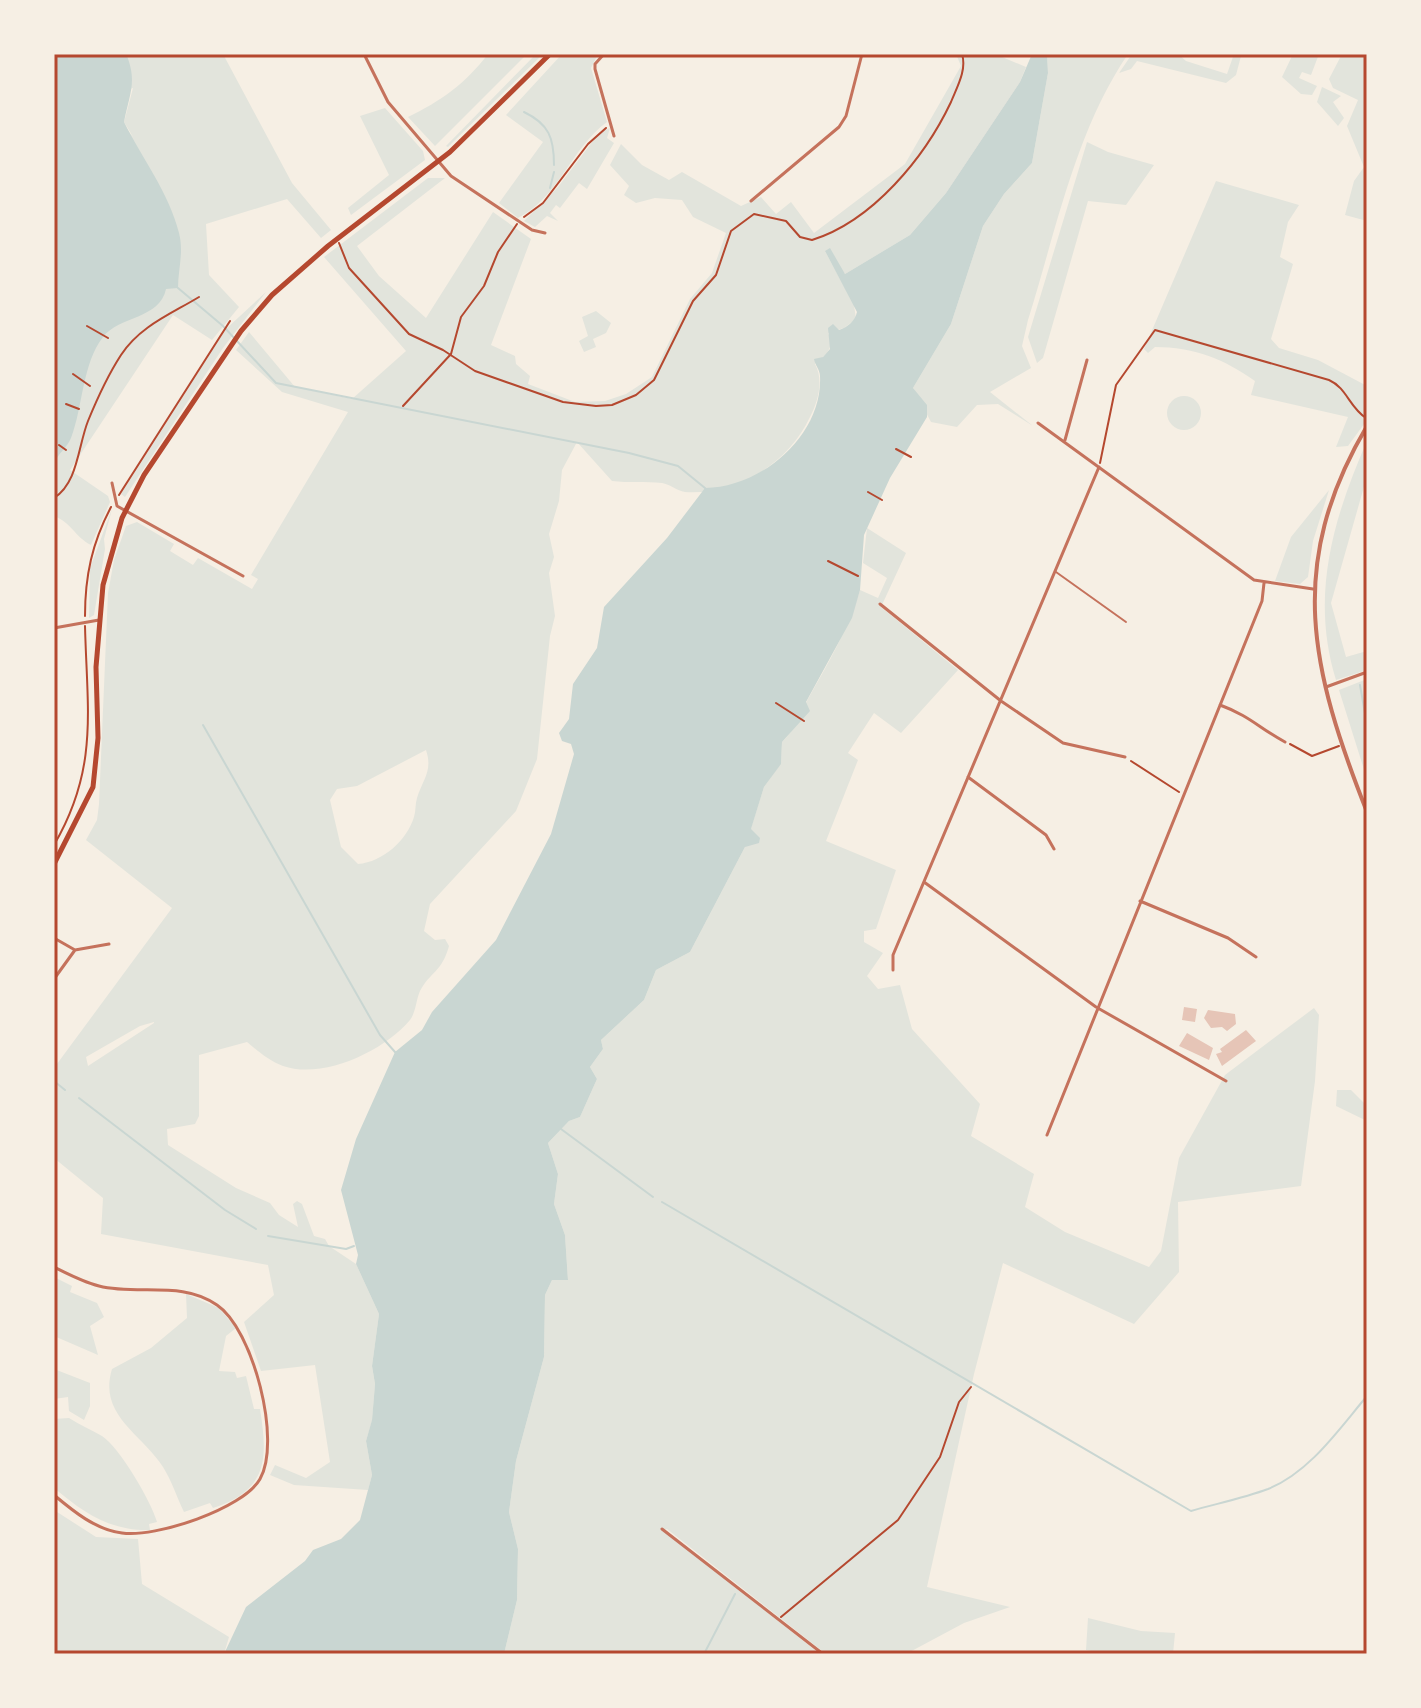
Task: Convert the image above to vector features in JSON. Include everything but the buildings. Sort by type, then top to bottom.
[{"type":"main road","points":[[54,864],[93,787],[98,734],[99,620],[112,547],[125,510],[223,356],[272,295],[336,239],[439,161],[550,54]]},
{"type":"street","points":[[364,54],[388,102],[451,176],[519,221],[545,233]]},
{"type":"street","points":[[604,54],[595,64],[595,69],[614,136]]},
{"type":"street","points":[[751,201],[839,127],[846,116],[862,54]]},
{"type":"street","points":[[1065,440],[1087,360]]},
{"type":"street","points":[[1038,423],[1175,519],[1254,580],[1313,589]]},
{"type":"street","points":[[1367,426],[1346,462],[1328,509],[1313,589],[1314,632],[1326,687],[1367,812]]},
{"type":"street","points":[[893,970],[893,955],[1099,467]]},
{"type":"street","points":[[112,483],[114,502],[125,510],[243,576]]},
{"type":"street","points":[[1047,1135],[1262,601],[1264,583]]},
{"type":"street","points":[[880,604],[1001,701],[1063,743],[1125,757]]},
{"type":"street","points":[[54,628],[99,620]]},
{"type":"street","points":[[1326,687],[1367,672]]},
{"type":"street","points":[[1220,705],[1250,716],[1266,732],[1285,742]]},
{"type":"street","points":[[968,777],[1046,835],[1054,849]]},
{"type":"street","points":[[924,882],[1096,1007],[1226,1081]]},
{"type":"street","points":[[1140,901],[1231,940],[1256,957]]},
{"type":"street","points":[[54,938],[75,950],[109,944]]},
{"type":"street","points":[[54,979],[75,950]]},
{"type":"street","points":[[54,1267],[99,1286],[186,1291],[220,1306],[238,1327],[249,1352],[268,1447],[260,1480],[240,1498],[215,1510],[144,1534],[120,1533],[100,1527],[54,1495]]},
{"type":"street","points":[[662,1529],[780,1617],[823,1654]]},
{"type":"lane","points":[[1055,572],[1126,622]]},
{"type":"path","points":[[336,239],[349,268],[409,334],[451,354],[475,371],[581,406],[612,405],[636,395],[660,371],[693,301],[716,275],[731,231],[754,214],[786,221],[800,237],[812,240],[872,204],[918,159],[935,134],[961,77],[962,54]]},
{"type":"path","points":[[403,406],[451,354],[461,317],[477,298],[498,252],[519,221],[548,197],[598,133],[613,125]]},
{"type":"path","points":[[54,498],[72,475],[89,420],[121,355],[153,323],[199,297]]},
{"type":"path","points":[[54,845],[83,780],[90,739],[85,621],[88,565],[101,525],[230,321]]},
{"type":"path","points":[[87,326],[108,338]]},
{"type":"path","points":[[1099,467],[1116,385],[1155,330],[1329,380],[1342,388],[1354,409],[1366,418]]},
{"type":"path","points":[[73,374],[90,386]]},
{"type":"path","points":[[66,404],[79,409]]},
{"type":"path","points":[[59,445],[66,450]]},
{"type":"path","points":[[896,449],[911,457]]},
{"type":"path","points":[[868,492],[882,500]]},
{"type":"path","points":[[828,561],[858,576]]},
{"type":"path","points":[[776,703],[804,721]]},
{"type":"path","points":[[1285,742],[1312,756],[1344,744]]},
{"type":"path","points":[[1125,757],[1184,795]]},
{"type":"path","points":[[780,1617],[898,1520],[940,1457],[959,1402],[971,1387]]},
{"type":"shaded area","points":[[54,54],[223,54],[292,183],[331,230],[321,238],[287,199],[206,224],[209,275],[239,307],[212,340],[173,315],[70,470],[108,496],[110,502],[91,545],[54,516]],"holes":[[[133,88],[124,122],[133,137],[104,99]]]},
{"type":"shaded area","points":[[54,54],[126,54],[132,80],[124,122],[169,204],[181,247],[178,288],[166,289],[156,306],[110,330],[96,348],[71,438],[54,464]]},
{"type":"shaded area","points":[[488,54],[527,54],[435,146],[408,117],[452,91]]},
{"type":"shaded area","points":[[536,54],[543,54],[446,146]]},
{"type":"shaded area","points":[[562,54],[598,54],[591,68],[607,122],[584,145],[545,197],[518,218],[499,203],[543,142],[506,115]]},
{"type":"shaded area","points":[[956,54],[995,54],[1026,67],[1020,82],[946,193],[910,235],[845,274],[825,251],[854,305],[856,319],[844,328],[828,333],[830,347],[815,364],[819,391],[815,405],[788,449],[759,473],[742,482],[704,492],[685,492],[662,483],[612,481],[577,442],[562,470],[559,501],[549,534],[554,557],[549,573],[555,616],[550,636],[537,759],[516,811],[430,904],[424,931],[435,940],[445,939],[449,946],[443,961],[420,991],[410,1020],[369,1052],[334,1066],[316,1069],[283,1066],[268,1059],[247,1042],[199,1055],[199,1116],[195,1124],[167,1129],[168,1145],[236,1188],[270,1203],[279,1215],[298,1227],[293,1204],[297,1201],[302,1204],[314,1236],[325,1239],[329,1246],[356,1264],[379,1314],[372,1366],[375,1384],[372,1421],[366,1441],[372,1475],[368,1490],[294,1485],[270,1475],[275,1465],[306,1478],[330,1462],[315,1365],[261,1371],[244,1322],[274,1295],[268,1265],[101,1234],[103,1198],[54,1158],[54,1068],[172,908],[86,840],[97,820],[99,804],[108,593],[114,560],[126,526],[137,522],[174,544],[170,551],[193,565],[198,558],[252,589],[258,579],[251,575],[348,412],[282,392],[236,350],[249,332],[295,387],[352,399],[406,351],[324,257],[428,178],[445,178],[357,246],[379,276],[426,318],[493,212],[531,239],[491,345],[515,356],[516,364],[530,376],[528,384],[575,402],[605,401],[626,394],[652,377],[690,299],[712,273],[726,233],[693,217],[682,200],[655,198],[636,203],[624,195],[629,186],[610,165],[621,144],[642,165],[669,180],[682,172],[741,206],[761,197],[776,214],[791,202],[814,233],[905,164],[961,66]],"holes":[[[426,750],[428,769],[411,826],[385,854],[358,864],[341,847],[330,800],[337,789],[357,786]],[[154,1023],[88,1066],[86,1057],[140,1026]]]},
{"type":"shaded area","points":[[1032,54],[1047,54],[1048,73],[1032,163],[1004,194],[983,226],[951,324],[913,388],[927,405],[927,417],[890,478],[864,535],[860,590],[852,618],[806,702],[810,711],[782,742],[781,764],[764,787],[751,829],[760,838],[759,843],[745,847],[690,952],[656,970],[644,1000],[601,1040],[603,1049],[590,1067],[597,1079],[580,1117],[569,1121],[548,1143],[558,1174],[554,1204],[565,1235],[568,1280],[552,1280],[545,1295],[544,1357],[516,1461],[509,1512],[518,1549],[517,1600],[504,1654],[224,1654],[246,1607],[305,1561],[313,1550],[341,1539],[360,1520],[372,1475],[366,1441],[372,1420],[375,1384],[372,1366],[379,1314],[356,1264],[358,1255],[341,1190],[356,1139],[395,1052],[422,1030],[432,1012],[496,940],[551,834],[574,754],[571,744],[562,741],[559,733],[569,719],[573,684],[597,648],[604,607],[667,538],[705,488],[726,486],[747,479],[784,454],[799,438],[811,419],[818,398],[820,374],[814,359],[823,357],[830,349],[828,328],[833,324],[839,330],[845,327],[853,321],[857,312],[825,251],[830,248],[845,274],[910,235],[946,193],[1020,82]]},
{"type":"shaded area","points":[[1047,54],[1128,54],[1094,116],[1058,217],[1022,346],[1031,368],[990,392],[1033,426],[998,404],[977,405],[957,427],[931,422],[913,388],[951,324],[983,226],[1004,194],[1032,163],[1048,73]]},
{"type":"shaded area","points":[[1132,54],[1178,54],[1186,61],[1227,74],[1234,54],[1241,56],[1236,75],[1226,83],[1137,61],[1131,69],[1119,73]]},
{"type":"shaded area","points":[[1293,54],[1319,54],[1311,75],[1302,72],[1299,78],[1317,86],[1312,95],[1301,94],[1282,77]]},
{"type":"shaded area","points":[[1342,54],[1367,54],[1367,221],[1345,215],[1354,181],[1364,167],[1347,126],[1358,100],[1333,88],[1329,79]]},
{"type":"shaded area","points":[[1322,87],[1341,96],[1333,102],[1344,118],[1338,126],[1317,102]]},
{"type":"shaded area","points":[[385,108],[423,151],[425,160],[351,215],[348,208],[389,175],[360,116]]},
{"type":"shaded area","points":[[610,128],[607,138],[614,143],[587,189],[579,183],[560,208],[556,205],[550,213],[558,221],[547,216],[535,227],[524,221],[558,187],[599,133]]},
{"type":"shaded area","points":[[1087,142],[1108,152],[1154,165],[1126,205],[1088,201],[1043,358],[1037,363],[1028,337]]},
{"type":"shaded area","points":[[1216,181],[1299,205],[1288,222],[1280,257],[1293,264],[1271,339],[1279,348],[1318,360],[1367,386],[1367,420],[1348,446],[1336,447],[1348,417],[1251,395],[1255,381],[1232,366],[1208,356],[1183,349],[1155,347],[1148,353],[1144,349]]},
{"type":"shaded area","points":[[266,292],[223,348],[125,497],[121,494],[226,329]]},
{"type":"shaded area","points":[[596,311],[611,323],[606,333],[593,339],[596,347],[584,352],[579,341],[588,336],[582,317]]},
{"type":"shaded area","points":[[1184,396],[1196,401],[1201,413],[1196,425],[1184,430],[1172,425],[1167,413],[1172,401]]},
{"type":"shaded area","points":[[1367,441],[1367,476],[1331,603],[1346,657],[1367,651],[1367,670],[1336,680],[1328,649],[1325,588],[1335,529]]},
{"type":"shaded area","points":[[1329,490],[1313,541],[1308,577],[1300,584],[1275,581],[1291,537]]},
{"type":"shaded area","points":[[112,509],[104,539],[94,615],[89,618],[90,568]]},
{"type":"shaded area","points":[[867,528],[906,553],[881,607],[958,670],[901,733],[874,713],[848,753],[858,760],[826,841],[896,870],[876,929],[864,931],[864,942],[883,953],[867,976],[878,989],[900,985],[912,1029],[980,1104],[971,1136],[1034,1174],[1025,1207],[1065,1232],[1149,1267],[1161,1251],[1179,1158],[1225,1075],[1314,1008],[1319,1015],[1315,1081],[1301,1186],[1178,1202],[1179,1272],[1134,1324],[1003,1263],[974,1374],[927,1587],[1010,1607],[964,1623],[906,1654],[826,1654],[667,1529],[663,1530],[820,1654],[504,1654],[517,1600],[518,1549],[509,1512],[516,1461],[544,1357],[545,1295],[552,1280],[568,1279],[565,1235],[554,1204],[558,1174],[548,1143],[569,1121],[580,1117],[597,1079],[590,1067],[603,1049],[601,1040],[644,1000],[656,970],[690,952],[745,847],[764,787],[781,763],[782,742],[794,727],[837,646],[860,590],[878,598],[887,578],[863,563]]},
{"type":"shaded area","points":[[1367,679],[1367,779],[1339,690]]},
{"type":"shaded area","points":[[1337,1090],[1351,1090],[1367,1106],[1367,1121],[1336,1106]]},
{"type":"shaded area","points":[[54,1277],[72,1286],[70,1292],[97,1303],[104,1317],[90,1326],[98,1355],[54,1336]]},
{"type":"shaded area","points":[[186,1294],[219,1308],[236,1328],[226,1336],[219,1371],[235,1372],[237,1378],[246,1376],[254,1409],[260,1409],[264,1443],[260,1470],[245,1492],[213,1508],[210,1503],[184,1512],[163,1467],[116,1411],[109,1385],[112,1369],[151,1348],[187,1318]]},
{"type":"shaded area","points":[[54,1369],[90,1383],[90,1406],[84,1420],[69,1411],[68,1397],[54,1399]]},
{"type":"shaded area","points":[[69,1418],[102,1436],[126,1463],[154,1513],[157,1522],[149,1524],[150,1530],[136,1530],[98,1519],[54,1488],[54,1419]]},
{"type":"shaded area","points":[[54,1510],[96,1537],[138,1539],[142,1584],[229,1637],[224,1654],[54,1654]]},
{"type":"shaded area","points":[[1088,1618],[1141,1631],[1175,1633],[1173,1654],[1106,1654],[1086,1650]]},
{"type":"shaded area","points":[[1367,1648],[1367,1654],[1228,1654],[1256,1650],[1364,1652]]},
{"type":"waterway","points":[[524,112],[548,133],[554,165]]},
{"type":"waterway","points":[[550,188],[554,172]]},
{"type":"waterway","points":[[178,288],[223,326],[276,383],[629,453],[678,466],[705,488]]},
{"type":"waterway","points":[[1360,685],[1367,725]]},
{"type":"waterway","points":[[203,725],[380,1035],[395,1052]]},
{"type":"waterway","points":[[54,1081],[65,1090]]},
{"type":"waterway","points":[[79,1098],[225,1210],[256,1229]]},
{"type":"waterway","points":[[561,1129],[653,1197]]},
{"type":"waterway","points":[[662,1202],[1191,1511],[1268,1489],[1297,1472],[1323,1448],[1367,1396]]},
{"type":"waterway","points":[[268,1236],[346,1249],[354,1246]]},
{"type":"waterway","points":[[704,1654],[735,1594]]}]
